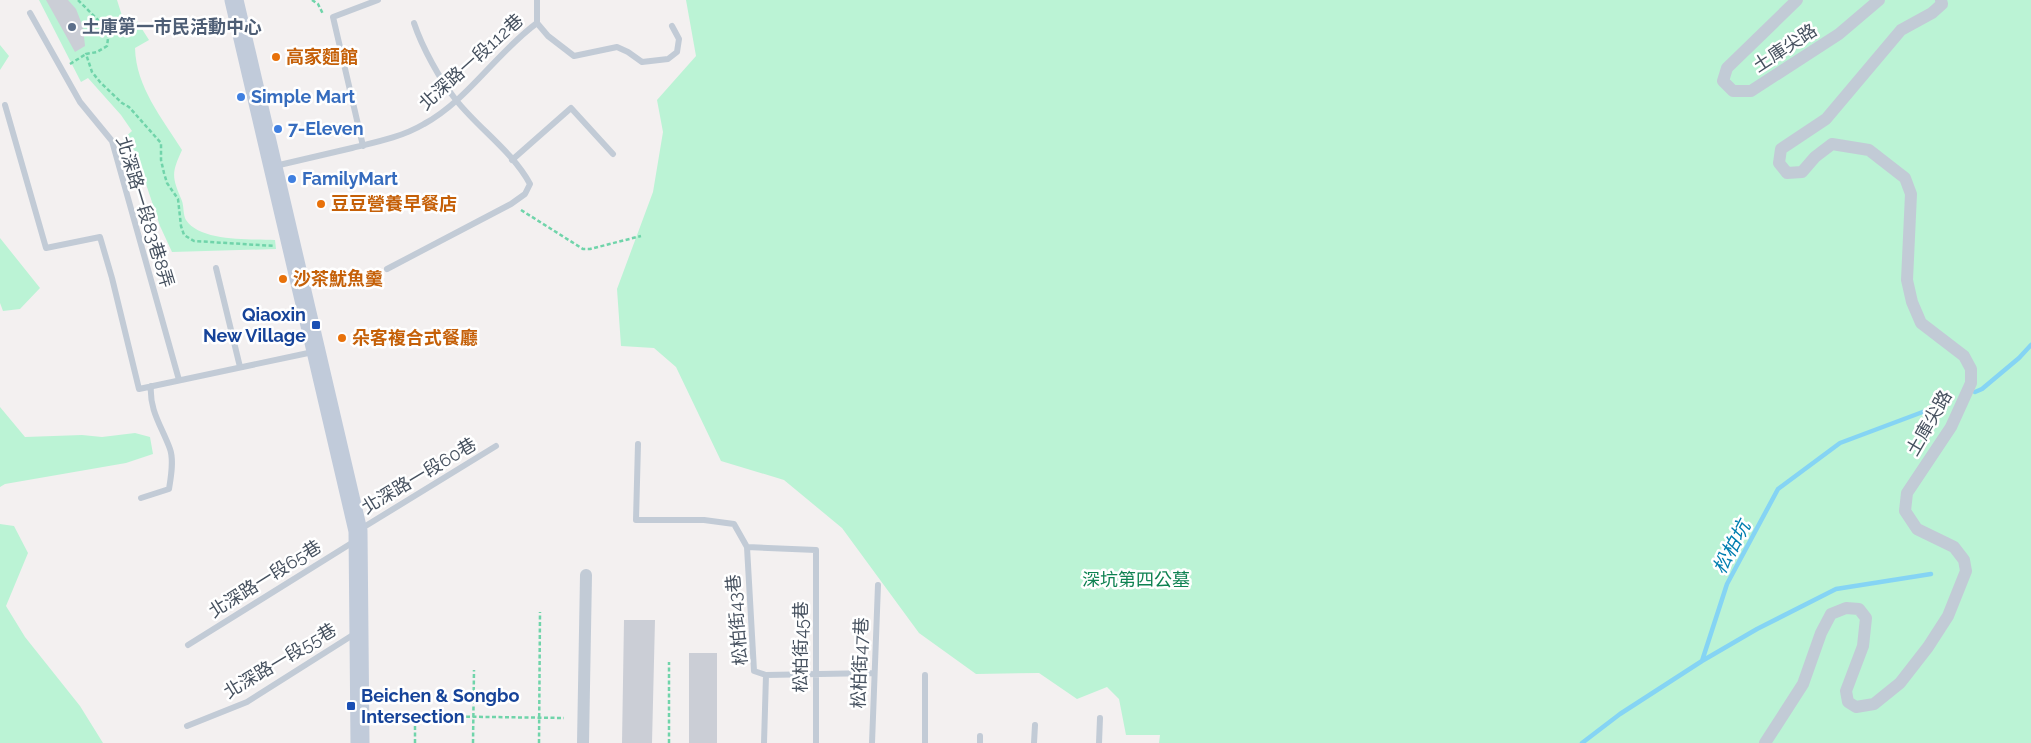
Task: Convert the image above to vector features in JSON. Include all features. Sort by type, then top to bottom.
[{"type":"main road","points":[[234,0],[290,244],[317,351],[358,535],[360,743]]},
{"type":"street","name":"土庫尖路","points":[[1797,0],[1727,68],[1723,81],[1733,92],[1751,91],[1839,34],[1879,0]]},
{"type":"street","name":"土庫尖路","points":[[1765,743],[1803,684],[1820,633],[1831,614],[1846,608],[1859,609],[1866,618],[1862,646],[1846,691],[1848,702],[1856,707],[1874,704],[1900,683],[1928,647],[1948,616],[1966,571],[1964,560],[1954,547],[1917,529],[1905,511],[1907,494],[1951,427],[1971,383],[1971,369],[1964,356],[1921,323],[1912,302],[1906,280],[1911,194],[1905,178],[1869,150],[1848,145],[1832,144],[1802,172],[1787,173],[1779,163],[1781,149],[1826,120],[1901,30],[1932,13],[1942,4],[1942,0]]},
{"type":"street","points":[[583,743],[586,575]]},
{"type":"lane","points":[[363,146],[333,17],[378,0]]},
{"type":"lane","points":[[537,0],[537,23]]},
{"type":"lane","name":"北深路一段83巷8弄","points":[[30,12],[80,102],[112,141],[179,380]]},
{"type":"lane","points":[[387,268],[511,204],[525,194],[530,184],[512,160],[456,100],[420,42],[414,23]]},
{"type":"lane","name":"北深路一段112巷","points":[[273,167],[393,138],[425,124],[456,100],[519,36],[537,23],[548,36],[574,56],[616,47],[628,52],[642,62],[668,59],[677,52],[679,39],[672,26]]},
{"type":"lane","points":[[5,105],[46,248],[100,238],[112,278],[139,389],[317,351]]},
{"type":"lane","points":[[512,160],[571,108],[613,154]]},
{"type":"lane","points":[[216,268],[240,367]]},
{"type":"lane","points":[[140,498],[169,489],[171,478],[171,451],[158,426],[150,399],[151,386]]},
{"type":"lane","points":[[638,444],[636,520],[704,520],[734,524],[747,547]]},
{"type":"lane","name":"北深路一段60巷","points":[[358,535],[496,446]]},
{"type":"lane","name":"北深路一段65巷","points":[[188,645],[358,535]]},
{"type":"lane","name":"松柏街45巷","points":[[747,547],[816,550],[816,743]]},
{"type":"lane","name":"松柏街43巷","points":[[747,547],[754,671],[766,675],[764,743]]},
{"type":"lane","name":"松柏街47巷","points":[[872,743],[878,585]]},
{"type":"lane","name":"北深路一段55巷","points":[[187,726],[247,702],[360,630]]},
{"type":"lane","points":[[766,675],[874,673]]},
{"type":"lane","points":[[925,675],[925,743]]},
{"type":"lane","points":[[1099,743],[1100,718]]},
{"type":"lane","points":[[1034,725],[1034,743]]},
{"type":"path","points":[[62,69],[86,54],[97,52],[107,46],[109,31],[78,0]]},
{"type":"path","points":[[312,0],[318,4],[323,14]]},
{"type":"path","points":[[86,54],[92,72],[100,82],[122,103],[129,107],[160,143],[164,173],[167,182],[178,199],[184,236],[194,241],[274,246],[290,244]]},
{"type":"path","points":[[511,204],[583,249],[590,249],[640,236]]},
{"type":"path","points":[[539,743],[540,612]]},
{"type":"path","points":[[669,662],[669,743]]},
{"type":"path","points":[[473,743],[474,670]]},
{"type":"path","points":[[415,743],[416,716],[564,718]]},
{"type":"green space","points":[[39,0],[117,0],[123,19],[135,18],[149,40],[135,48],[140,76],[151,102],[182,150],[174,175],[186,220],[193,227],[214,236],[275,240],[276,249],[172,252],[160,226],[135,151],[123,139],[132,131],[121,115],[88,78],[81,82]]},
{"type":"green space","name":"深坑第四公墓","points":[[686,0],[2031,0],[2031,743],[1159,743],[1160,735],[1126,735],[1119,699],[1107,687],[1077,699],[1039,673],[976,674],[919,633],[842,528],[784,480],[721,461],[676,367],[654,348],[621,346],[617,289],[653,192],[663,132],[657,100],[696,56]]},
{"type":"green space","points":[[0,45],[9,56],[0,70]]},
{"type":"green space","points":[[0,238],[40,288],[20,309],[3,311],[0,303]]},
{"type":"green space","points":[[0,407],[25,437],[82,435],[102,437],[135,433],[150,437],[153,454],[126,463],[5,484],[0,487]]},
{"type":"green space","points":[[0,524],[14,526],[28,553],[6,606],[25,637],[80,706],[103,743],[0,743]]},
{"type":"building","name":"土庫第一市民活動中心","points":[[46,0],[68,0],[76,9],[83,27],[85,46],[75,52]]},
{"type":"building","points":[[624,620],[655,620],[652,743],[622,743]]},
{"type":"building","points":[[689,653],[717,653],[717,743],[689,743]]},
{"type":"waterway","name":"松柏坑","points":[[1975,392],[1982,389],[2019,358],[2031,345]]},
{"type":"waterway","name":"松柏坑","points":[[1582,743],[1620,714],[1702,661],[1727,584],[1778,489],[1840,443],[1944,404]]},
{"type":"waterway","points":[[1702,661],[1757,629],[1836,589],[1931,574]]},
{"type":"place","name":"土庫第一市民活動中心","points":[[72,27]]},
{"type":"place","name":"高家麵館","points":[[276,57]]},
{"type":"place","name":"Simple Mart","points":[[241,97]]},
{"type":"place","name":"7-Eleven","points":[[278,129]]},
{"type":"place","name":"FamilyMart","points":[[292,179]]},
{"type":"place","name":"豆豆營養早餐店","points":[[321,204]]},
{"type":"place","name":"沙茶魷魚羹","points":[[283,279]]},
{"type":"place","name":"Qiaoxin New Village","points":[[316,325]]},
{"type":"place","name":"朵客複合式餐廳","points":[[342,338]]},
{"type":"place","name":"Beichen & Songbo Intersection","points":[[351,706]]}]
